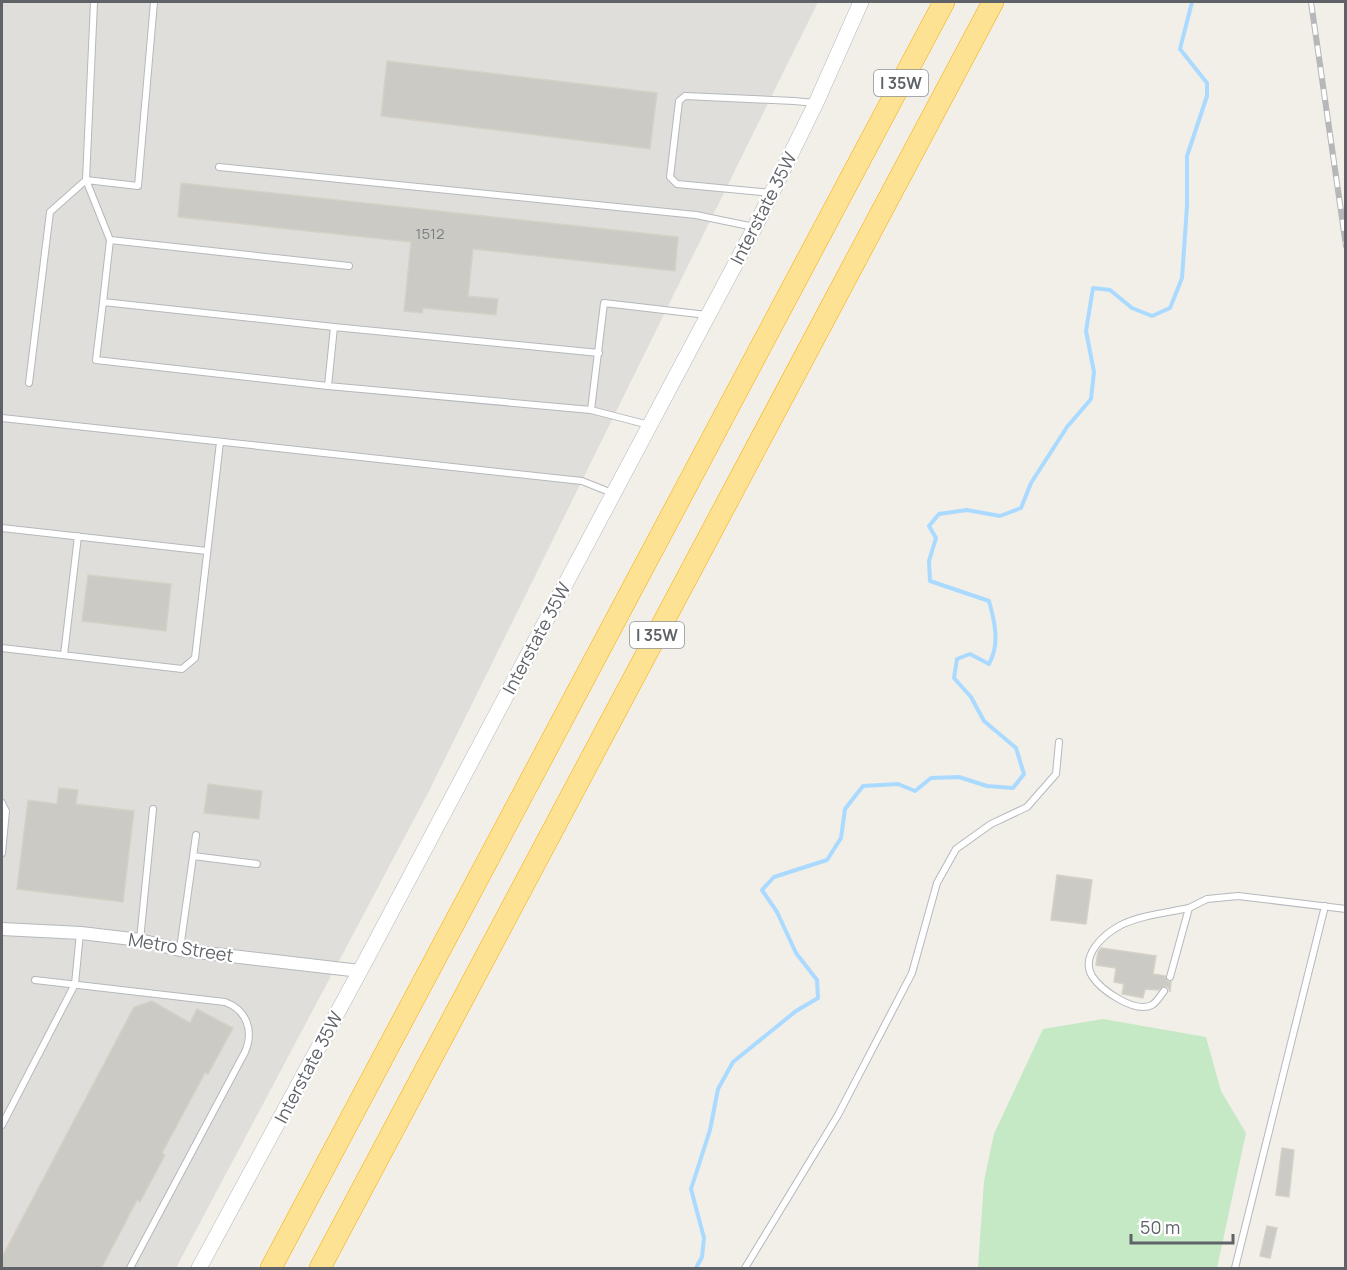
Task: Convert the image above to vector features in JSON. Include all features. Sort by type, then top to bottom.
[{"type":"highway","name":"I 35W","points":[[271,1269],[944,2]]},
{"type":"highway","name":"I 35W","points":[[320,1269],[993,2]]},
{"type":"street","name":"Interstate 35W","points":[[199,1269],[755,227],[816,103],[861,2]]},
{"type":"street","name":"Metro Street","points":[[2,928],[81,933],[140,940],[180,950],[360,971]]},
{"type":"lane","points":[[94,2],[86,180],[110,240],[96,360],[328,386],[591,410],[649,425]]},
{"type":"lane","points":[[29,383],[50,212],[86,180],[138,186],[154,2]]},
{"type":"lane","points":[[772,193],[677,184],[670,177],[678,101],[685,96],[794,100],[816,103]]},
{"type":"lane","points":[[219,166],[696,215],[755,227]]},
{"type":"lane","points":[[110,240],[349,266]]},
{"type":"lane","points":[[103,302],[599,353]]},
{"type":"lane","points":[[591,410],[604,303],[708,315]]},
{"type":"lane","points":[[328,386],[334,327]]},
{"type":"lane","points":[[2,418],[582,481],[613,493]]},
{"type":"lane","points":[[2,648],[182,669],[195,658],[220,442]]},
{"type":"lane","points":[[2,528],[207,551]]},
{"type":"lane","points":[[64,656],[78,537]]},
{"type":"lane","points":[[745,1269],[838,1115],[912,973],[937,883],[956,849],[991,824],[1027,807],[1056,774],[1059,742]]},
{"type":"lane","points":[[2,803],[6,811],[2,853]]},
{"type":"lane","points":[[140,940],[153,809]]},
{"type":"lane","points":[[180,950],[196,835]]},
{"type":"lane","points":[[193,856],[257,864]]},
{"type":"lane","points":[[1164,991],[1152,1005],[1144,1007],[1130,1005],[1117,998],[1093,977],[1089,969],[1092,951],[1099,940],[1135,919],[1189,908],[1207,899],[1238,896],[1346,909]]},
{"type":"lane","points":[[1235,1269],[1325,906]]},
{"type":"lane","points":[[1170,977],[1189,908]]},
{"type":"lane","points":[[2,1125],[75,984],[81,933]]},
{"type":"lane","points":[[35,980],[225,1002],[241,1011],[247,1020],[249,1029],[245,1052],[130,1269]]},
{"type":"shaded area","points":[[2,2],[818,2],[428,793],[176,1268],[2,1268]]},
{"type":"green space","points":[[1103,1019],[1206,1037],[1221,1091],[1246,1133],[1217,1268],[978,1268],[984,1181],[994,1134],[1043,1029]]},
{"type":"building","points":[[387,61],[657,93],[650,149],[381,116]]},
{"type":"building","points":[[181,183],[678,237],[675,271],[473,249],[468,296],[498,299],[496,315],[423,308],[422,313],[404,311],[411,242],[178,217]]},
{"type":"building","points":[[88,575],[171,584],[166,631],[82,621]]},
{"type":"building","points":[[208,784],[262,791],[259,819],[204,813]]},
{"type":"building","points":[[59,788],[78,790],[76,804],[134,811],[123,902],[17,889],[28,800],[57,804]]},
{"type":"building","points":[[1057,875],[1092,880],[1086,924],[1051,920]]},
{"type":"building","points":[[1101,948],[1156,956],[1153,974],[1165,976],[1167,981],[1171,982],[1170,992],[1168,987],[1164,986],[1158,990],[1145,989],[1143,998],[1122,994],[1124,984],[1114,982],[1116,968],[1096,965]]},
{"type":"building","points":[[152,1001],[190,1023],[197,1009],[233,1028],[208,1074],[205,1073],[162,1153],[165,1155],[140,1202],[137,1200],[101,1269],[2,1269],[2,1257],[134,1007]]},
{"type":"building","points":[[1282,1148],[1294,1150],[1289,1197],[1276,1195]]},
{"type":"building","points":[[1267,1226],[1277,1228],[1270,1258],[1260,1256]]},
{"type":"waterway","points":[[696,1268],[702,1257],[704,1238],[691,1189],[710,1130],[718,1089],[733,1062],[796,1011],[818,998],[817,980],[796,953],[777,912],[762,890],[774,877],[827,860],[841,838],[845,809],[863,786],[898,784],[915,791],[931,778],[959,777],[987,786],[1013,788],[1024,774],[1016,748],[984,721],[971,697],[954,678],[957,659],[970,654],[989,664],[994,649],[995,625],[989,601],[930,581],[929,561],[936,538],[929,526],[939,514],[967,510],[1000,516],[1021,508],[1031,483],[1067,427],[1091,399],[1094,372],[1086,331],[1093,288],[1110,290],[1132,308],[1152,316],[1170,308],[1182,278],[1187,206],[1187,156],[1207,96],[1207,83],[1180,49],[1192,2]]},
{"type":"railway","points":[[1311,2],[1346,246]]}]
